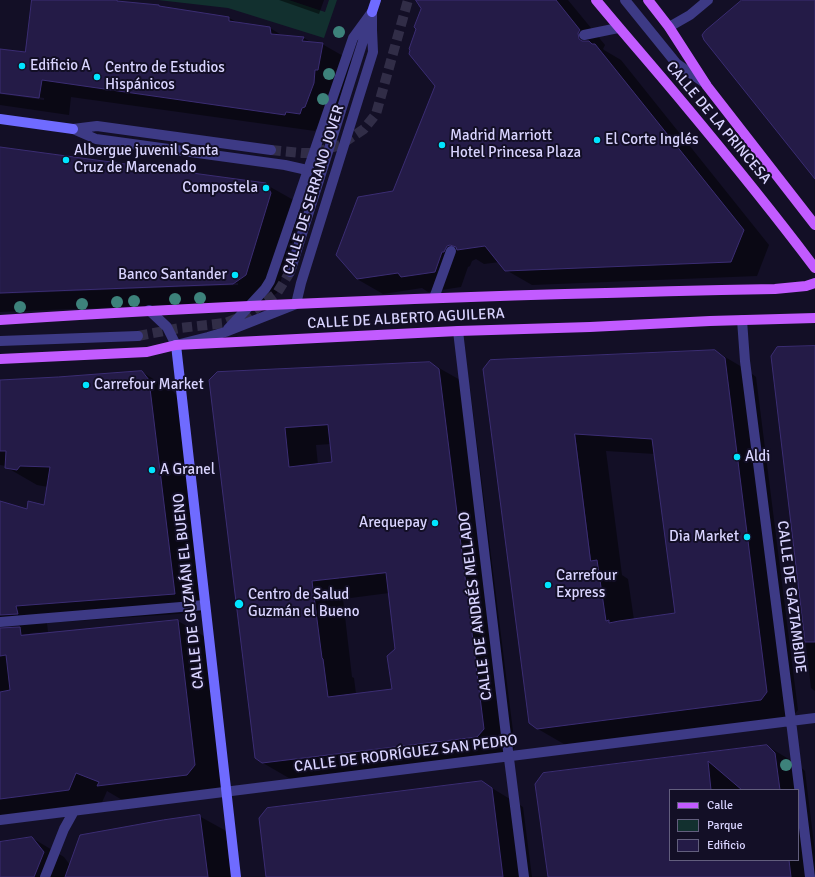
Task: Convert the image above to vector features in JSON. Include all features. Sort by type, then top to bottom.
[{"type":"main road","name":"CALLE DE LA PRINCESA","points":[[596,0],[773,213],[815,268]]},
{"type":"main road","name":"CALLE DE LA PRINCESA","points":[[648,0],[670,27],[707,86],[815,225]]},
{"type":"main road","name":"CALLE DE ALBERTO AGUILERA","points":[[0,320],[250,305],[434,298],[775,289],[815,284]]},
{"type":"main road","name":"CALLE DE ALBERTO AGUILERA","points":[[0,359],[147,352],[176,345],[458,331],[815,318]]},
{"type":"street","name":"CALLE DE SERRANO JOVER","points":[[290,272],[376,0]]},
{"type":"street","name":"CALLE DE LA PRINCESA","points":[[625,0],[676,63],[707,86]]},
{"type":"street","points":[[670,27],[690,15],[708,0]]},
{"type":"street","name":"CALLE DE SERRANO JOVER","points":[[225,332],[265,289],[270,281],[353,38],[372,12]]},
{"type":"street","name":"CALLE DE SERRANO JOVER","points":[[296,304],[301,283],[373,52],[372,12]]},
{"type":"street","points":[[584,35],[618,28]]},
{"type":"street","points":[[0,119],[73,129],[97,126],[271,150]]},
{"type":"street","points":[[73,129],[96,139],[285,164],[307,170]]},
{"type":"street","points":[[434,298],[452,251]]},
{"type":"street","points":[[176,345],[225,332],[296,304]]},
{"type":"street","name":"CALLE DE GUZMÁN EL BUENO","points":[[149,310],[167,327],[176,345],[236,877]]},
{"type":"street","name":"CALLE DE GAZTAMBIDE","points":[[742,320],[745,361],[810,877]]},
{"type":"street","name":"CALLE DE ANDRÉS MELLADO","points":[[458,331],[524,877]]},
{"type":"street","points":[[0,341],[138,336]]},
{"type":"street","points":[[0,622],[206,605]]},
{"type":"street","name":"CALLE DE RODRÍGUEZ SAN PEDRO","points":[[0,820],[815,718]]},
{"type":"street","points":[[45,877],[64,829],[74,811]]},
{"type":"green space","points":[[158,0],[289,0],[325,12],[329,0],[337,0],[324,38],[228,8]]},
{"type":"building","points":[[32,0],[117,0],[159,5],[229,17],[229,21],[270,27],[271,34],[304,37],[302,41],[323,43],[318,70],[315,70],[314,83],[305,107],[302,108],[300,114],[286,112],[285,115],[42,80],[39,98],[0,93],[0,49],[25,52]]},
{"type":"building","points":[[416,0],[556,0],[580,30],[578,33],[579,39],[595,44],[744,230],[731,262],[505,271],[485,246],[457,250],[456,247],[450,245],[447,246],[444,252],[442,252],[435,272],[401,277],[398,273],[357,279],[336,255],[358,197],[393,191],[435,86],[409,54],[409,49],[416,29],[414,27],[421,9]]},
{"type":"building","points":[[742,0],[815,0],[815,179],[704,40],[702,35],[705,31]]},
{"type":"building","points":[[0,147],[266,183],[271,193],[246,275],[233,284],[0,293]]},
{"type":"building","points":[[815,346],[815,642],[805,642],[771,356],[777,347]]},
{"type":"building","points":[[715,350],[725,358],[767,692],[761,700],[537,729],[529,723],[483,369],[490,360]],"holes":[[[575,434],[652,439],[675,613],[609,623],[609,620],[606,621],[597,560],[591,561]]]},
{"type":"building","points":[[430,362],[439,369],[484,729],[477,737],[262,763],[255,758],[209,380],[217,372]],"holes":[[[328,425],[332,462],[289,467],[285,428]],[[386,573],[395,649],[387,656],[392,689],[328,697],[312,581]]]},
{"type":"building","points":[[142,371],[149,380],[175,594],[16,606],[18,614],[0,615],[0,501],[27,509],[28,501],[44,505],[50,467],[20,466],[17,470],[5,468],[6,451],[0,451],[0,380]]},
{"type":"building","points":[[178,620],[195,765],[187,775],[97,786],[99,782],[76,773],[69,790],[0,799],[0,692],[10,690],[6,655],[0,656],[0,628],[20,627],[21,635]]},
{"type":"building","points":[[767,745],[775,753],[780,789],[741,789],[708,761],[711,789],[669,789],[669,861],[789,861],[791,877],[548,877],[535,784],[543,773]]},
{"type":"building","points":[[482,781],[492,788],[503,877],[266,877],[259,818],[267,808]]},
{"type":"building","points":[[200,815],[208,877],[65,877],[80,835]]},
{"type":"building","points":[[32,837],[44,852],[34,877],[0,877],[0,842]]},
{"type":"tunnel","points":[[271,150],[312,153],[340,145],[364,129],[376,114],[408,0]]},
{"type":"tunnel","points":[[138,336],[180,328],[225,323],[249,314],[277,293],[290,272]]},
{"type":"place","name":"Edificio A","points":[[22,66]]},
{"type":"place","name":"Centro de Estudios Hispánicos","points":[[97,77]]},
{"type":"place","name":"El Corte Inglés","points":[[597,140]]},
{"type":"place","name":"Madrid Marriott Hotel Princesa Plaza","points":[[442,145]]},
{"type":"place","name":"Albergue juvenil Santa Cruz de Marcenado","points":[[66,160]]},
{"type":"place","name":"Compostela","points":[[266,188]]},
{"type":"place","name":"Banco Santander","points":[[235,275]]},
{"type":"place","name":"Carrefour Market","points":[[86,385]]},
{"type":"place","name":"Aldi","points":[[737,457]]},
{"type":"place","name":"A Granel","points":[[152,470]]},
{"type":"place","name":"Arequepay","points":[[435,523]]},
{"type":"place","name":"Dia Market","points":[[747,537]]},
{"type":"place","name":"Carrefour Express","points":[[548,585]]},
{"type":"place","name":"Centro de Salud Guzmán el Bueno","points":[[239,604]]}]
